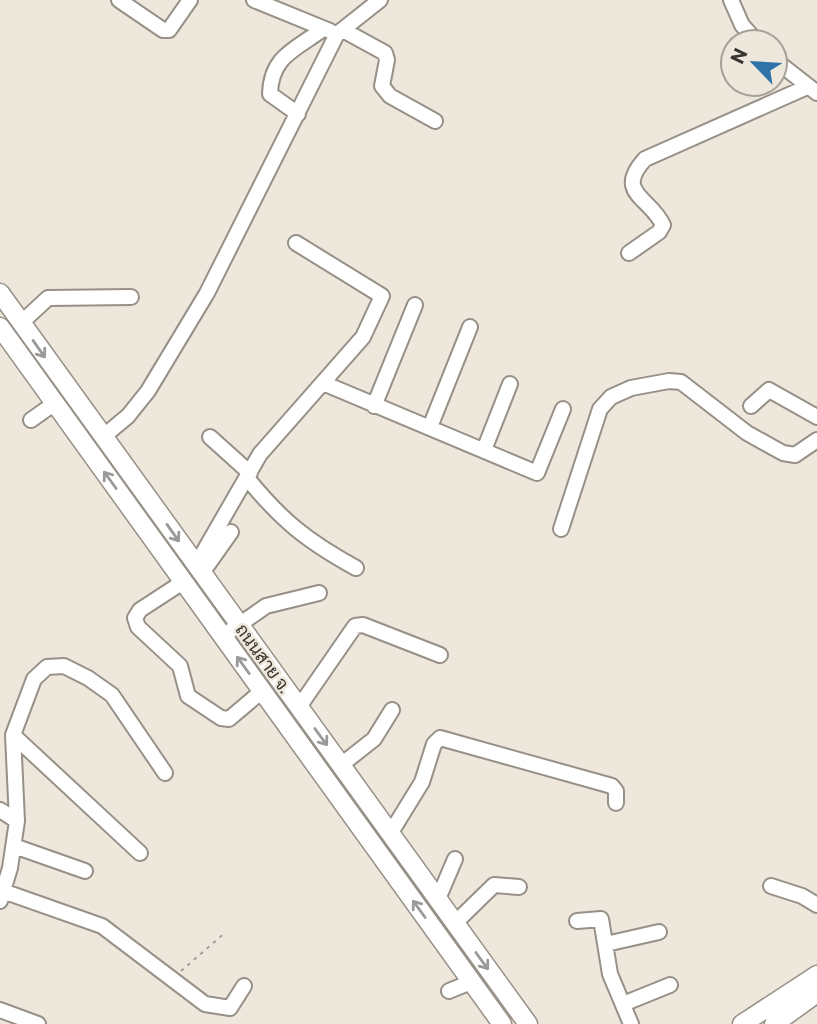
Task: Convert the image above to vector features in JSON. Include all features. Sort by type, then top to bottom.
[{"type":"main road","name":"ถนนสาย จ.","points":[[0,293],[528,1024]]},
{"type":"main road","name":"ถนนสาย จ.","points":[[0,327],[502,1024]]},
{"type":"main road","points":[[742,1024],[817,975]]},
{"type":"main road","points":[[774,1024],[817,993]]},
{"type":"street","points":[[119,0],[163,30],[169,30],[190,0]]},
{"type":"street","points":[[254,0],[385,53],[387,60],[382,86],[390,96],[435,121]]},
{"type":"street","points":[[298,114],[270,94],[270,75],[275,65],[335,31],[380,0]]},
{"type":"street","points":[[731,0],[744,28]]},
{"type":"street","points":[[104,436],[138,405],[178,341],[253,207],[335,31]]},
{"type":"street","points":[[629,253],[659,232],[663,225],[635,192],[631,182],[636,169],[645,159],[812,90],[789,71]]},
{"type":"street","points":[[199,569],[248,475],[294,412],[363,337],[382,296],[296,243]]},
{"type":"street","points":[[21,323],[48,298],[131,297]]},
{"type":"street","points":[[374,406],[415,305]]},
{"type":"street","points":[[429,428],[470,327]]},
{"type":"street","points":[[561,529],[600,410],[611,397],[631,388],[669,381],[681,382],[724,417],[783,453],[794,455],[817,440]]},
{"type":"street","points":[[323,383],[537,473],[563,409]]},
{"type":"street","points":[[484,450],[510,384]]},
{"type":"street","points":[[751,406],[769,390],[817,417]]},
{"type":"street","points":[[31,420],[55,404]]},
{"type":"street","points":[[209,437],[248,475],[276,513],[310,542],[356,568]]},
{"type":"street","points":[[199,569],[231,532]]},
{"type":"street","points":[[183,582],[140,610],[135,618],[138,627],[180,666],[188,696],[221,718],[229,719],[262,691]]},
{"type":"street","points":[[223,636],[266,606],[319,593]]},
{"type":"street","points":[[299,707],[355,626],[362,625],[440,655]]},
{"type":"street","points":[[165,773],[111,695],[88,678],[64,666],[47,667],[34,679],[13,735],[17,821],[14,846],[5,867],[1,894],[102,926],[214,1007],[230,1008],[244,986]]},
{"type":"street","points":[[341,765],[374,739],[392,710]]},
{"type":"street","points":[[13,735],[140,853]]},
{"type":"street","points":[[390,834],[422,782],[434,744],[440,738],[612,786],[616,791],[616,803]]},
{"type":"street","points":[[0,810],[17,821]]},
{"type":"street","points":[[14,846],[85,871]]},
{"type":"street","points":[[438,899],[455,859]]},
{"type":"street","points":[[455,923],[494,885],[519,887]]},
{"type":"street","points":[[771,886],[802,896],[817,905]]},
{"type":"street","points":[[577,921],[601,919],[610,974],[631,1024]]},
{"type":"street","points":[[606,944],[659,932]]},
{"type":"street","points":[[449,991],[471,982]]},
{"type":"street","points":[[622,1004],[670,985]]},
{"type":"street","points":[[0,1010],[38,1024]]},
{"type":"path","points":[[172,978],[226,932]]}]
